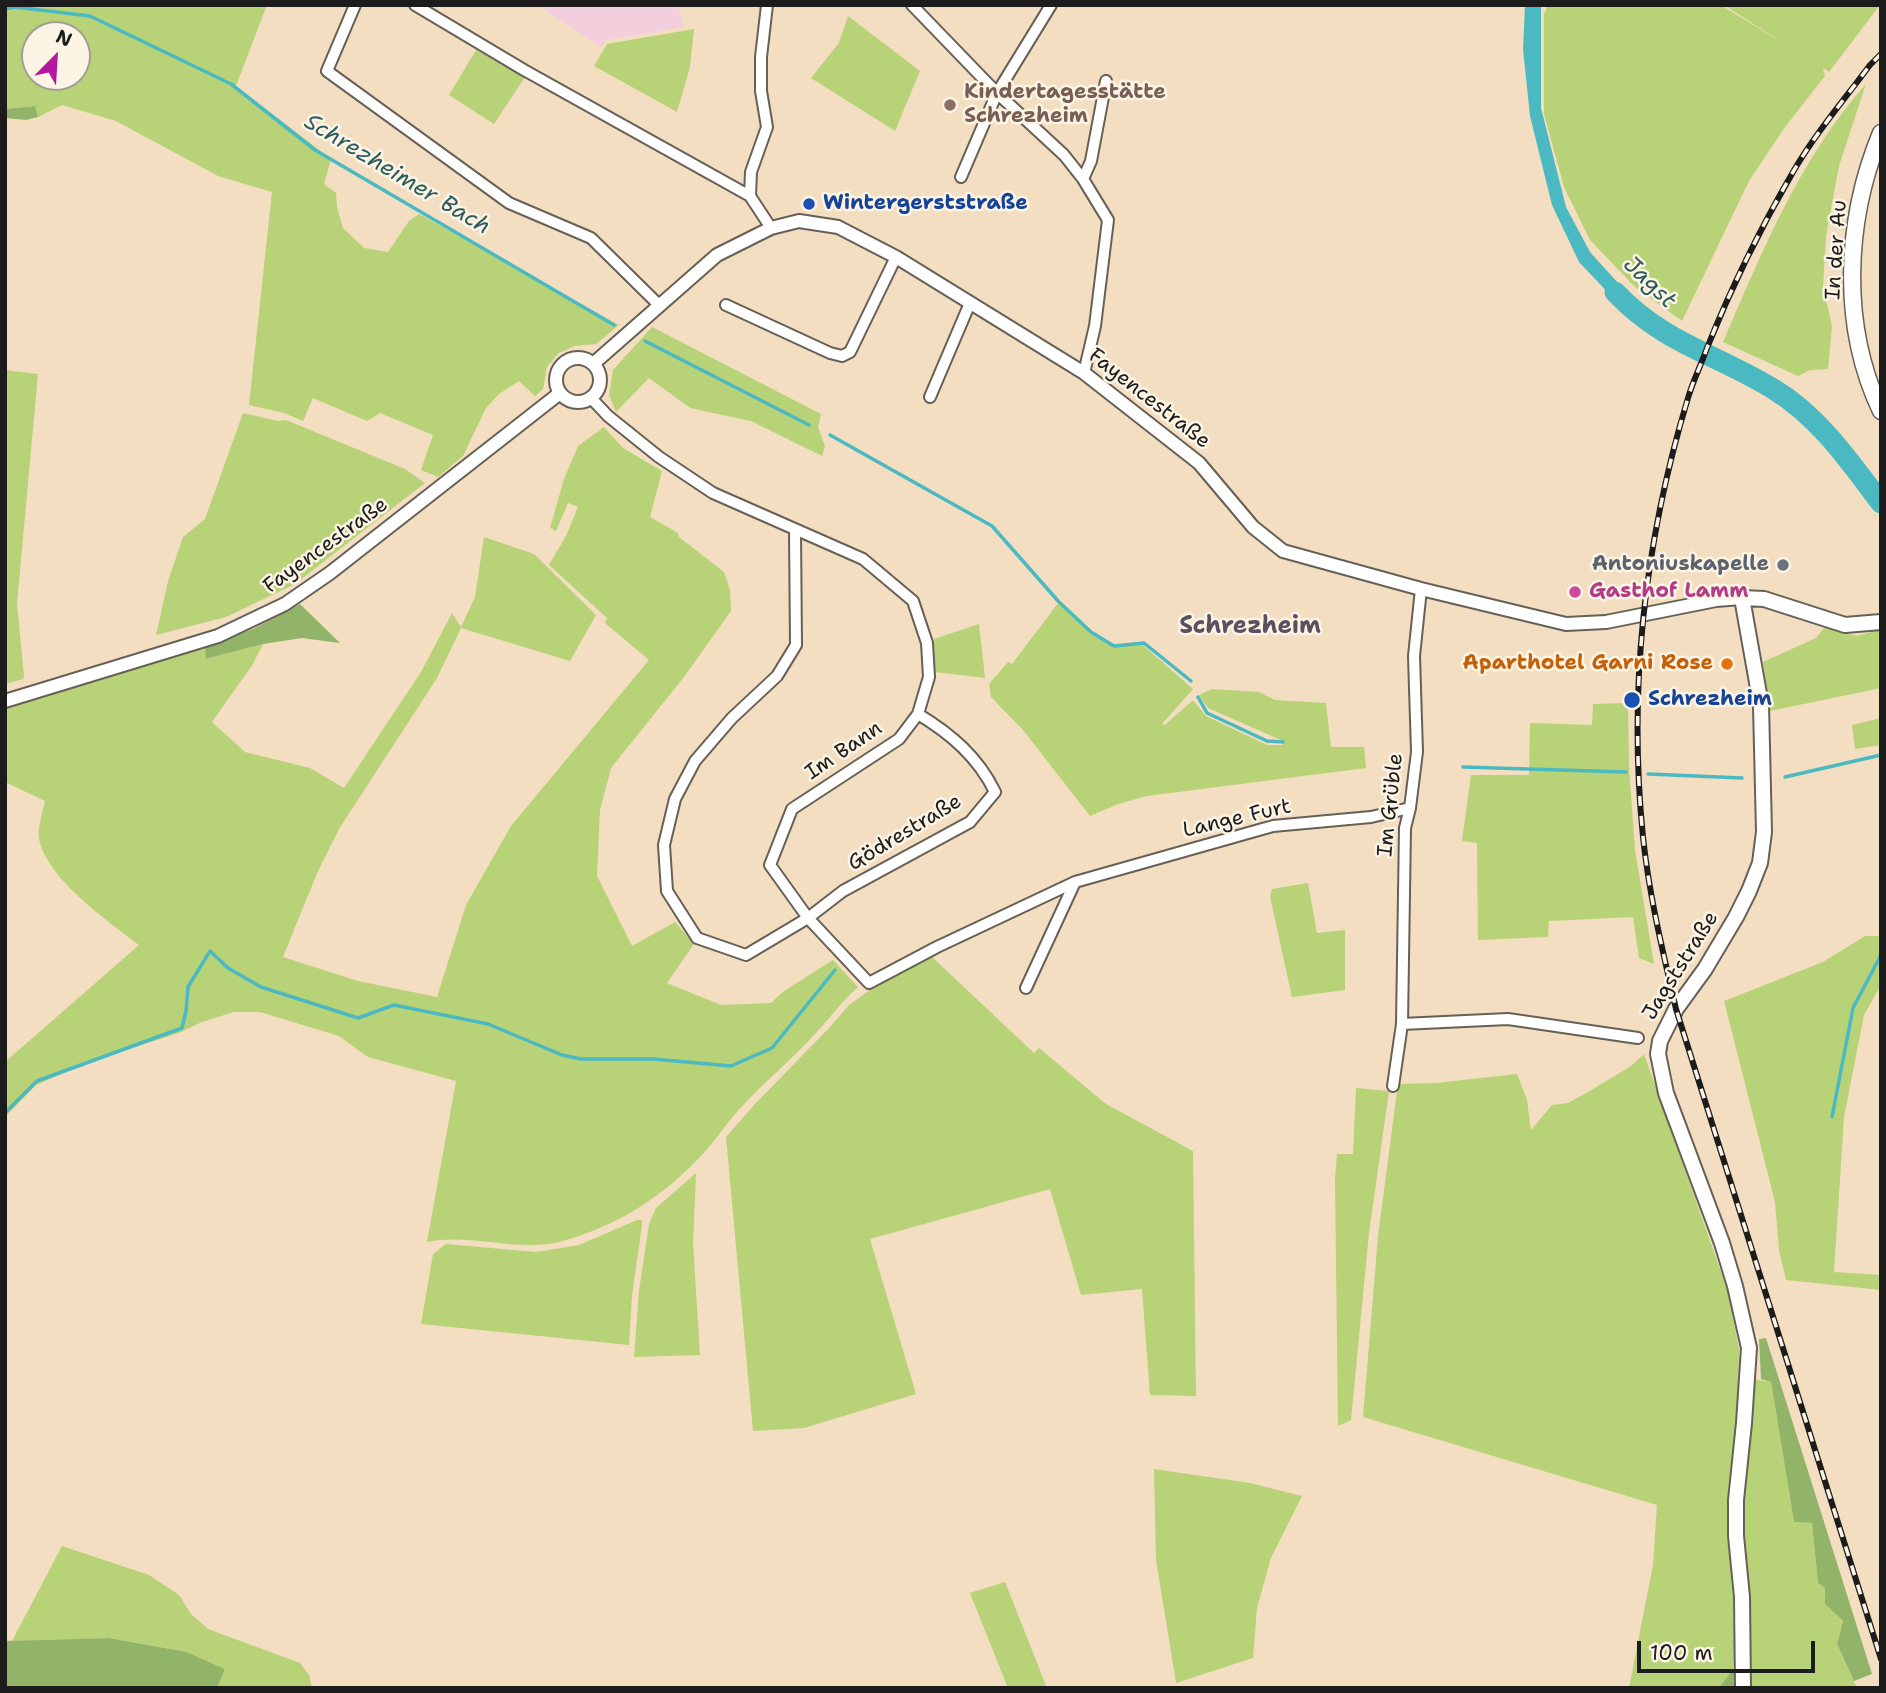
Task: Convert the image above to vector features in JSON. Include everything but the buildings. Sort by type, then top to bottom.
[{"type":"main road","name":"In der Au","points":[[1881,132],[1870,158],[1859,202],[1852,278],[1855,331],[1872,392],[1881,411]]},
{"type":"main road","name":"Fayencestraße","points":[[1742,598],[1764,599],[1845,625],[1881,622]]},
{"type":"main road","name":"Jagststraße","points":[[1742,598],[1761,705],[1764,832],[1760,863],[1736,917],[1705,969],[1676,1009],[1660,1041],[1658,1054],[1666,1093],[1722,1242],[1749,1348],[1736,1500],[1736,1536],[1742,1597],[1743,1688]]},
{"type":"street","points":[[355,5],[327,71],[509,202],[591,238],[659,305]]},
{"type":"street","points":[[415,5],[524,71],[750,196],[771,228]]},
{"type":"street","points":[[750,196],[751,172],[767,127],[761,91],[767,5]]},
{"type":"street","points":[[912,5],[997,93],[1064,155],[1083,179],[1108,220],[1094,326],[1084,373]]},
{"type":"street","points":[[961,177],[997,93],[1051,5]]},
{"type":"street","points":[[1083,179],[1091,161],[1106,81]]},
{"type":"street","name":"Fayencestraße","points":[[593,364],[717,255],[771,228],[799,222],[838,227],[896,257],[1084,373],[1199,463],[1253,527],[1283,551],[1421,589],[1566,624],[1606,622],[1716,600],[1742,598]]},
{"type":"street","points":[[726,305],[842,356],[850,352],[896,257]]},
{"type":"street","points":[[930,397],[971,303]]},
{"type":"street","points":[[573,359],[587,360],[593,364],[600,382],[591,398],[571,401],[560,393],[556,380],[561,367],[573,359]]},
{"type":"street","name":"Fayencestraße","points":[[5,701],[218,636],[285,604],[341,564],[560,393]]},
{"type":"street","name":"Im Bann","points":[[591,398],[608,416],[659,457],[713,493],[863,559],[913,600],[927,643],[929,677],[918,714],[898,739],[792,809],[770,865],[807,918],[869,984]]},
{"type":"street","points":[[795,531],[796,645],[777,676],[732,718],[695,761],[675,799],[663,845],[667,891],[697,938],[746,955],[807,918]]},
{"type":"street","name":"Im Grüble","points":[[1393,1086],[1402,1024],[1405,828],[1417,752],[1414,656],[1421,589]]},
{"type":"street","name":"Gödrestraße","points":[[807,918],[844,891],[970,822],[995,792],[985,771],[973,757],[942,729],[918,714]]},
{"type":"street","name":"Lange Furt","points":[[869,984],[937,947],[1075,882],[1273,826],[1370,817],[1410,808]]},
{"type":"street","points":[[1026,988],[1075,882]]},
{"type":"street","points":[[1402,1024],[1508,1019],[1638,1038]]},
{"type":"shaded area","points":[[536,5],[678,5],[684,27],[606,40],[601,47]]},
{"type":"green space","points":[[5,5],[267,5],[236,86],[331,159],[324,184],[336,193],[343,228],[364,248],[388,252],[409,221],[419,214],[619,325],[596,344],[575,346],[559,353],[547,367],[543,389],[535,396],[519,381],[499,394],[486,408],[463,456],[438,477],[421,470],[433,435],[380,413],[367,421],[313,398],[303,421],[284,413],[249,405],[272,192],[218,176],[116,121],[62,105],[38,117],[34,106],[5,109]]},
{"type":"green space","points":[[1548,5],[1721,5],[1786,45],[1724,5],[1880,5],[1829,72],[1823,68],[1825,76],[1785,127],[1749,181],[1682,321],[1635,287],[1590,240],[1564,187],[1544,114],[1544,14]]},
{"type":"green space","points":[[848,16],[920,71],[895,131],[811,78],[839,43]]},
{"type":"green space","points":[[694,29],[690,67],[677,112],[594,66],[607,44]]},
{"type":"green space","points":[[476,50],[525,77],[494,124],[449,95]]},
{"type":"green space","points":[[1866,84],[1839,166],[1826,236],[1823,287],[1832,326],[1828,369],[1810,370],[1798,376],[1723,342],[1768,240],[1802,174],[1821,143]]},
{"type":"green space","points":[[35,106],[38,117],[26,120],[5,118],[5,109]]},
{"type":"green space","points":[[652,327],[821,414],[818,427],[825,446],[822,456],[751,421],[690,408],[649,378],[616,412],[609,395],[613,370]]},
{"type":"green space","points":[[5,370],[38,374],[17,604],[24,676],[23,679],[5,684]]},
{"type":"green space","points":[[243,413],[278,421],[286,420],[405,469],[425,483],[295,584],[226,617],[156,635],[168,581],[183,537],[205,519]]},
{"type":"green space","points":[[604,427],[623,448],[662,471],[650,517],[678,533],[679,537],[724,572],[730,590],[731,611],[684,677],[611,768],[600,810],[597,876],[632,946],[675,922],[694,944],[667,983],[721,1005],[771,1003],[784,991],[833,960],[858,987],[743,1105],[702,1155],[665,1189],[615,1221],[579,1236],[543,1245],[460,1240],[427,1242],[456,1081],[368,1057],[339,1036],[260,1012],[234,1012],[89,1062],[36,1085],[5,1117],[5,1062],[139,945],[80,898],[44,854],[39,839],[39,825],[45,801],[5,782],[5,707],[205,646],[207,659],[263,644],[253,664],[212,722],[245,752],[310,768],[344,788],[421,672],[452,613],[461,627],[475,597],[484,537],[534,554],[596,615],[570,661],[461,628],[437,678],[339,829],[318,871],[283,957],[358,981],[437,997],[466,905],[511,826],[649,660],[605,623],[607,618],[549,565],[566,536],[578,507],[568,503],[556,531],[550,528],[564,479],[578,446]]},
{"type":"green space","points":[[1059,602],[1084,626],[1113,646],[1143,645],[1193,689],[1162,724],[1165,725],[1193,700],[1206,716],[1267,745],[1283,745],[1283,741],[1208,708],[1199,695],[1212,689],[1259,692],[1275,700],[1326,703],[1331,747],[1364,747],[1366,768],[1147,796],[1090,816],[1023,730],[991,697],[989,684],[1008,662],[1012,664]]},
{"type":"green space","points":[[300,604],[340,643],[302,638],[263,644],[206,659],[205,646],[253,629]]},
{"type":"green space","points":[[979,624],[985,678],[935,672],[934,639]]},
{"type":"green space","points":[[1824,628],[1857,636],[1881,629],[1881,688],[1770,711],[1763,662],[1816,638]]},
{"type":"green space","points":[[1628,703],[1635,850],[1654,964],[1639,958],[1633,917],[1549,921],[1548,937],[1478,940],[1477,843],[1462,841],[1471,775],[1529,775],[1530,723],[1592,725],[1593,704]]},
{"type":"green space","points":[[1881,718],[1881,745],[1855,749],[1852,725]]},
{"type":"green space","points":[[1308,883],[1317,933],[1345,930],[1345,990],[1292,997],[1270,897],[1272,889]]},
{"type":"green space","points":[[1865,936],[1881,936],[1881,985],[1864,1015],[1844,1117],[1834,1272],[1881,1275],[1881,1290],[1786,1280],[1779,1250],[1775,1202],[1724,1001],[1823,962]]},
{"type":"green space","points":[[931,956],[1034,1053],[1039,1048],[1106,1104],[1193,1151],[1196,1396],[1150,1395],[1142,1289],[1081,1295],[1050,1189],[870,1239],[916,1394],[804,1428],[753,1431],[726,1137],[849,1005]]},
{"type":"green space","points":[[1644,1054],[1727,1289],[1739,1349],[1738,1407],[1728,1489],[1727,1533],[1736,1631],[1733,1669],[1719,1688],[1629,1688],[1653,1565],[1657,1505],[1363,1417],[1378,1236],[1398,1084],[1436,1083],[1517,1074],[1527,1100],[1531,1130],[1552,1105],[1568,1103],[1588,1092],[1631,1066]]},
{"type":"green space","points":[[1356,1088],[1389,1091],[1369,1233],[1351,1420],[1338,1426],[1335,1179],[1337,1154],[1353,1154]]},
{"type":"green space","points":[[696,1173],[693,1243],[700,1355],[634,1357],[639,1291],[649,1224],[656,1208]]},
{"type":"green space","points":[[642,1220],[642,1225],[632,1296],[629,1345],[421,1324],[433,1254],[446,1244],[536,1252],[579,1245]]},
{"type":"green space","points":[[1766,1338],[1872,1674],[1854,1681],[1837,1644],[1843,1621],[1825,1604],[1825,1588],[1818,1583],[1812,1523],[1794,1522],[1771,1382],[1761,1379],[1759,1339]]},
{"type":"green space","points":[[1754,1379],[1771,1382],[1794,1522],[1812,1523],[1818,1583],[1825,1588],[1825,1604],[1843,1621],[1837,1644],[1857,1688],[1748,1688],[1750,1611],[1743,1542],[1744,1492]]},
{"type":"green space","points":[[1154,1469],[1250,1483],[1302,1496],[1271,1558],[1257,1608],[1253,1658],[1176,1683],[1156,1560]]},
{"type":"green space","points":[[62,1546],[149,1575],[179,1595],[191,1614],[208,1629],[300,1663],[309,1675],[312,1688],[217,1688],[225,1669],[187,1652],[109,1638],[12,1641]]},
{"type":"green space","points":[[1005,1582],[1047,1688],[1008,1688],[970,1593]]},
{"type":"green space","points":[[109,1638],[187,1652],[225,1669],[217,1688],[5,1688],[5,1641]]},
{"type":"green space","points":[[1733,1669],[1739,1670],[1738,1688],[1719,1688]]},
{"type":"water","points":[[1525,5],[1541,5],[1541,108],[1566,207],[1590,252],[1637,304],[1633,319],[1579,262],[1552,205],[1530,116],[1523,49]]},
{"type":"waterway","name":"Schrezheimer Bach","points":[[5,9],[15,7],[90,16],[231,84],[315,150],[614,325]]},
{"type":"waterway","name":"Jagst","points":[[1615,292],[1634,310],[1672,336],[1791,401],[1833,441],[1881,503]]},
{"type":"waterway","name":"Schrezheimer Bach","points":[[645,341],[809,425]]},
{"type":"waterway","name":"Schrezheimer Bach","points":[[830,435],[992,526],[1059,602],[1091,632],[1114,646],[1144,643],[1191,681]]},
{"type":"waterway","name":"Schrezheimer Bach","points":[[1198,697],[1207,713],[1267,741],[1283,742]]},
{"type":"waterway","name":"Schrezheimer Bach","points":[[1785,777],[1881,755]]},
{"type":"waterway","name":"Schrezheimer Bach","points":[[1463,767],[1626,772]]},
{"type":"waterway","name":"Schrezheimer Bach","points":[[1648,774],[1742,778]]},
{"type":"waterway","points":[[5,1113],[37,1081],[182,1028],[188,987],[210,951],[228,968],[261,987],[358,1018],[394,1005],[488,1024],[562,1055],[581,1059],[653,1059],[731,1066],[772,1048],[835,970]]},
{"type":"waterway","points":[[1832,1117],[1853,1008],[1881,955]]},
{"type":"railway","points":[[1881,54],[1830,117],[1793,172],[1736,281],[1692,385],[1673,452],[1651,560],[1639,670],[1638,726],[1643,837],[1657,923],[1676,1009],[1881,1659]]},
{"type":"place","name":"Kindertagesstätte Schrezheim","points":[[950,105]]},
{"type":"place","name":"Wintergerststraße","points":[[809,204]]},
{"type":"place","name":"Antoniuskapelle","points":[[1783,565]]},
{"type":"place","name":"Gasthof Lamm","points":[[1575,592]]},
{"type":"place","name":"Aparthotel Garni Rose","points":[[1727,664]]},
{"type":"place","name":"Schrezheim","points":[[1632,700]]},
{"type":"district","name":"Schrezheim","points":[[1250,627]]}]
